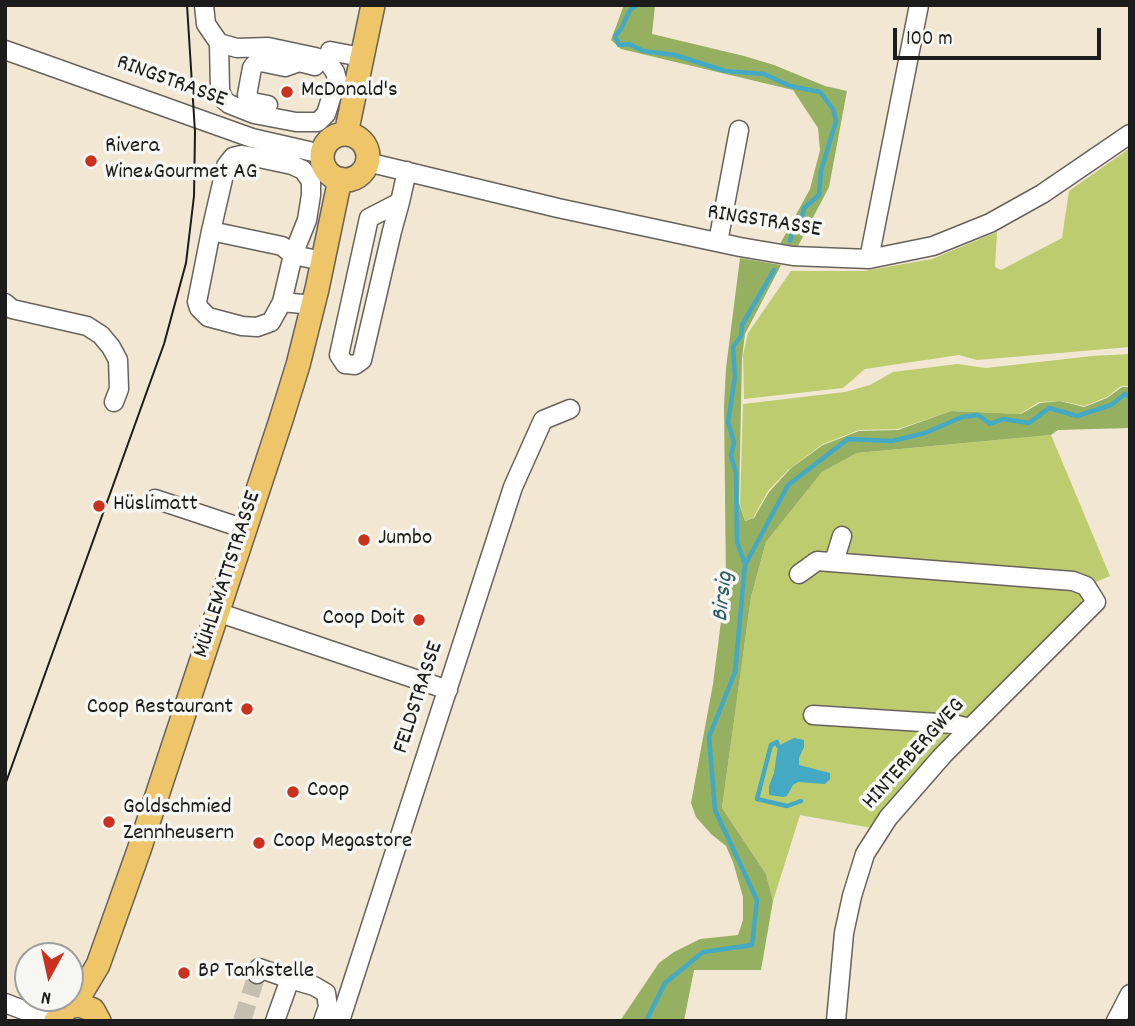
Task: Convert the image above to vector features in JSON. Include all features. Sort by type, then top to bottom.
[{"type":"main road","points":[[346,134],[373,5]]},
{"type":"main road","points":[[346,134],[360,140],[367,154],[367,162],[357,176],[340,179],[324,167],[322,155],[330,139],[346,134]]},
{"type":"main road","name":"MÜHLEMATTSTRASSE","points":[[89,1012],[98,965],[139,850],[295,377],[340,179]]},
{"type":"main road","points":[[54,1021],[62,1011],[89,1012]]},
{"type":"street","points":[[204,5],[206,24],[219,43],[220,90],[223,99],[254,114],[296,122],[318,121],[326,114],[337,79],[328,62],[268,47],[237,48],[219,43]]},
{"type":"street","points":[[869,259],[919,5]]},
{"type":"street","name":"RINGSTRASSE","points":[[5,50],[252,138],[322,155]]},
{"type":"street","points":[[330,51],[361,57]]},
{"type":"street","points":[[318,121],[295,110],[249,99],[247,95],[252,68],[261,62],[285,67],[299,62],[321,67],[329,77],[331,97]]},
{"type":"street","points":[[718,242],[739,130]]},
{"type":"street","name":"RINGSTRASSE","points":[[367,162],[558,208],[718,242],[793,256],[869,259],[933,246],[990,223],[1042,194],[1130,134]]},
{"type":"street","points":[[241,155],[292,165],[303,170],[311,181],[307,220],[293,255],[282,302],[271,322],[257,327],[242,326],[208,317],[199,309],[197,302],[211,231],[226,166],[233,157],[241,155]]},
{"type":"street","points":[[400,202],[369,218],[339,355],[345,364],[355,365],[362,360],[400,202],[407,171]]},
{"type":"street","points":[[211,231],[282,246],[293,255],[323,261]]},
{"type":"street","points":[[282,302],[313,305]]},
{"type":"street","points":[[5,303],[12,309],[87,326],[101,335],[118,360],[119,389],[114,402]]},
{"type":"street","name":"FELDSTRASSE","points":[[340,1021],[513,487],[543,420],[570,409]]},
{"type":"street","points":[[155,499],[245,529]]},
{"type":"street","points":[[799,574],[817,561],[834,562],[842,536]]},
{"type":"street","name":"HINTERBERGWEG","points":[[834,562],[1073,581],[1086,586],[1096,603],[970,728],[888,818],[865,854],[844,933],[836,1021]]},
{"type":"street","points":[[217,612],[448,690]]},
{"type":"street","points":[[813,715],[953,724],[970,728]]},
{"type":"street","points":[[257,974],[259,968],[314,986],[326,993],[328,1007],[323,1021]]},
{"type":"street","points":[[275,1021],[290,979]]},
{"type":"street","points":[[1115,1021],[1130,994]]},
{"type":"street","points":[[5,1003],[54,1021]]},
{"type":"green space","points":[[624,5],[655,5],[652,34],[744,56],[825,86],[847,91],[829,187],[798,246],[780,244],[810,189],[820,150],[818,128],[793,90],[621,49],[611,40]]},
{"type":"green space","points":[[1130,148],[1130,347],[977,360],[959,355],[865,369],[843,388],[744,399],[743,355],[748,333],[791,271],[864,271],[932,259],[997,232],[995,267],[1001,270],[1062,238],[1069,191]]},
{"type":"green space","points":[[740,258],[781,265],[745,334],[742,358],[739,503],[745,521],[754,518],[769,492],[791,468],[823,445],[859,431],[898,430],[951,411],[1021,414],[1040,403],[1060,401],[1084,407],[1107,398],[1122,387],[1130,387],[1130,428],[1058,430],[1051,435],[857,453],[822,472],[766,542],[751,597],[722,808],[766,874],[773,901],[761,970],[694,970],[684,1021],[620,1021],[659,963],[700,939],[738,935],[743,920],[743,897],[726,846],[696,817],[691,803],[713,684],[726,582],[724,406]]},
{"type":"green space","points":[[1130,354],[1130,386],[1121,386],[1107,397],[1084,406],[1061,401],[1039,402],[1020,414],[951,411],[898,429],[859,430],[823,444],[789,469],[768,491],[753,518],[745,521],[740,504],[743,404],[845,392],[870,385],[893,372],[957,364],[986,368]]},
{"type":"green space","points":[[1051,435],[1110,576],[1089,585],[1082,593],[1081,610],[879,816],[872,828],[800,815],[773,901],[766,874],[722,808],[751,597],[766,542],[822,472],[857,453]]},
{"type":"water","points":[[794,738],[804,740],[799,765],[830,773],[830,779],[825,784],[798,782],[787,796],[769,795],[778,746]]},
{"type":"waterway","points":[[637,5],[630,10],[615,36],[619,45],[629,44],[643,51],[675,55],[725,71],[764,74],[790,86],[820,92],[833,109],[836,121],[821,171],[819,195],[804,208],[801,222],[792,233],[790,241]]},
{"type":"waterway","points":[[745,564],[737,542],[736,473],[731,456],[734,442],[728,422],[735,377],[733,347],[741,336],[742,325],[774,270]]},
{"type":"waterway","name":"Birsig","points":[[646,1021],[665,983],[703,952],[752,945],[757,900],[715,810],[709,737],[735,672],[745,565],[788,485],[848,439],[892,441],[925,433],[962,417],[978,415],[990,424],[1003,419],[1029,423],[1049,408],[1077,416],[1111,405],[1125,394],[1130,397]]},
{"type":"waterway","points":[[778,746],[777,742],[771,745],[757,799],[787,806],[801,801]]},
{"type":"tunnel","points":[[242,1021],[257,974]]},
{"type":"tram line","points":[[5,785],[164,344],[186,263],[194,196],[195,132],[187,5]]},
{"type":"place","name":"McDonald's","points":[[287,92]]},
{"type":"place","name":"Rivera Wine&Gourmet AG","points":[[91,161]]},
{"type":"place","name":"Hüslimatt","points":[[99,506]]},
{"type":"place","name":"Jumbo","points":[[364,540]]},
{"type":"place","name":"Coop Doit","points":[[419,620]]},
{"type":"place","name":"Coop Restaurant","points":[[247,709]]},
{"type":"place","name":"Coop","points":[[293,792]]},
{"type":"place","name":"Goldschmied Zennheusern","points":[[109,822]]},
{"type":"place","name":"Coop Megastore","points":[[259,843]]},
{"type":"place","name":"BP Tankstelle","points":[[184,973]]}]
